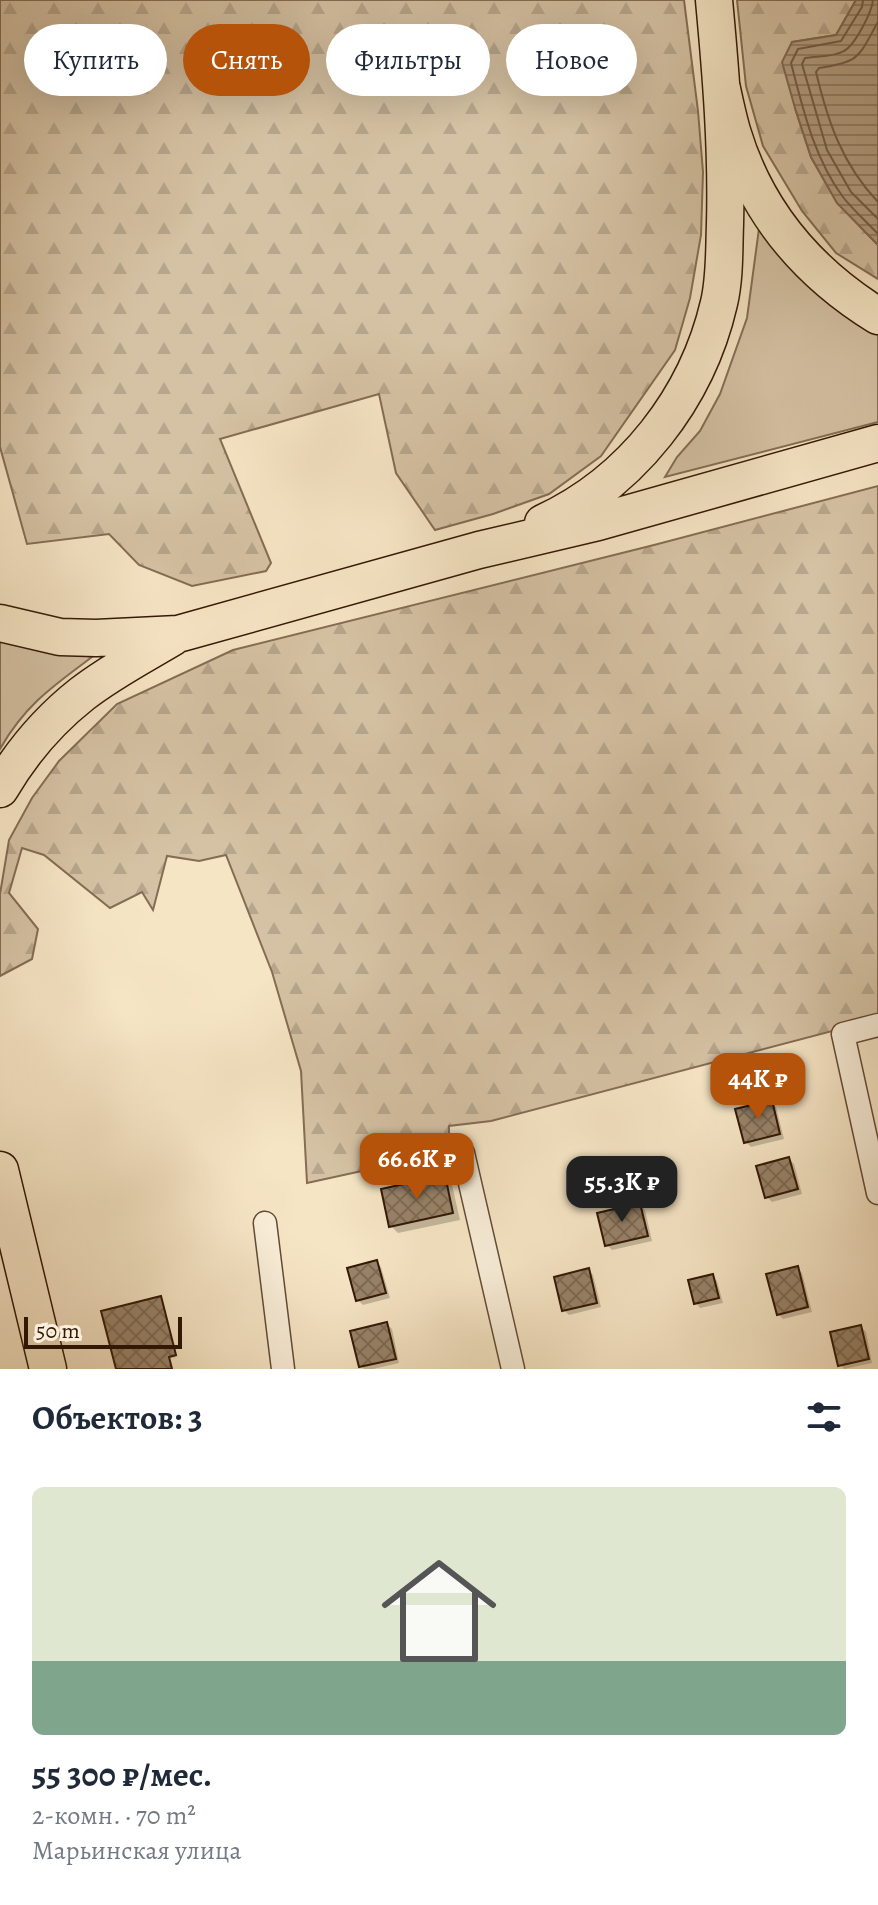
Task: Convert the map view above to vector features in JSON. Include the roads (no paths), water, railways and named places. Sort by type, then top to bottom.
[{"type":"main road","points":[[479,550],[558,515],[612,479],[658,432],[694,372],[720,300],[726,174],[714,0]]},
{"type":"main road","points":[[722,89],[740,156],[769,211],[813,267],[878,316]]},
{"type":"main road","points":[[0,623],[60,637],[178,634],[479,550],[598,522],[878,443]]},
{"type":"main road","points":[[0,789],[33,741],[83,693],[178,634]]},
{"type":"main road","points":[[0,1170],[48,1369]]},
{"type":"street","points":[[878,1025],[843,1034],[878,1193]]},
{"type":"street","points":[[463,1153],[513,1369]]},
{"type":"street","points":[[265,1223],[283,1369]]},
{"type":"water","points":[[856,0],[878,0],[878,245],[837,203],[811,157],[782,62],[792,42],[836,35]]}]
